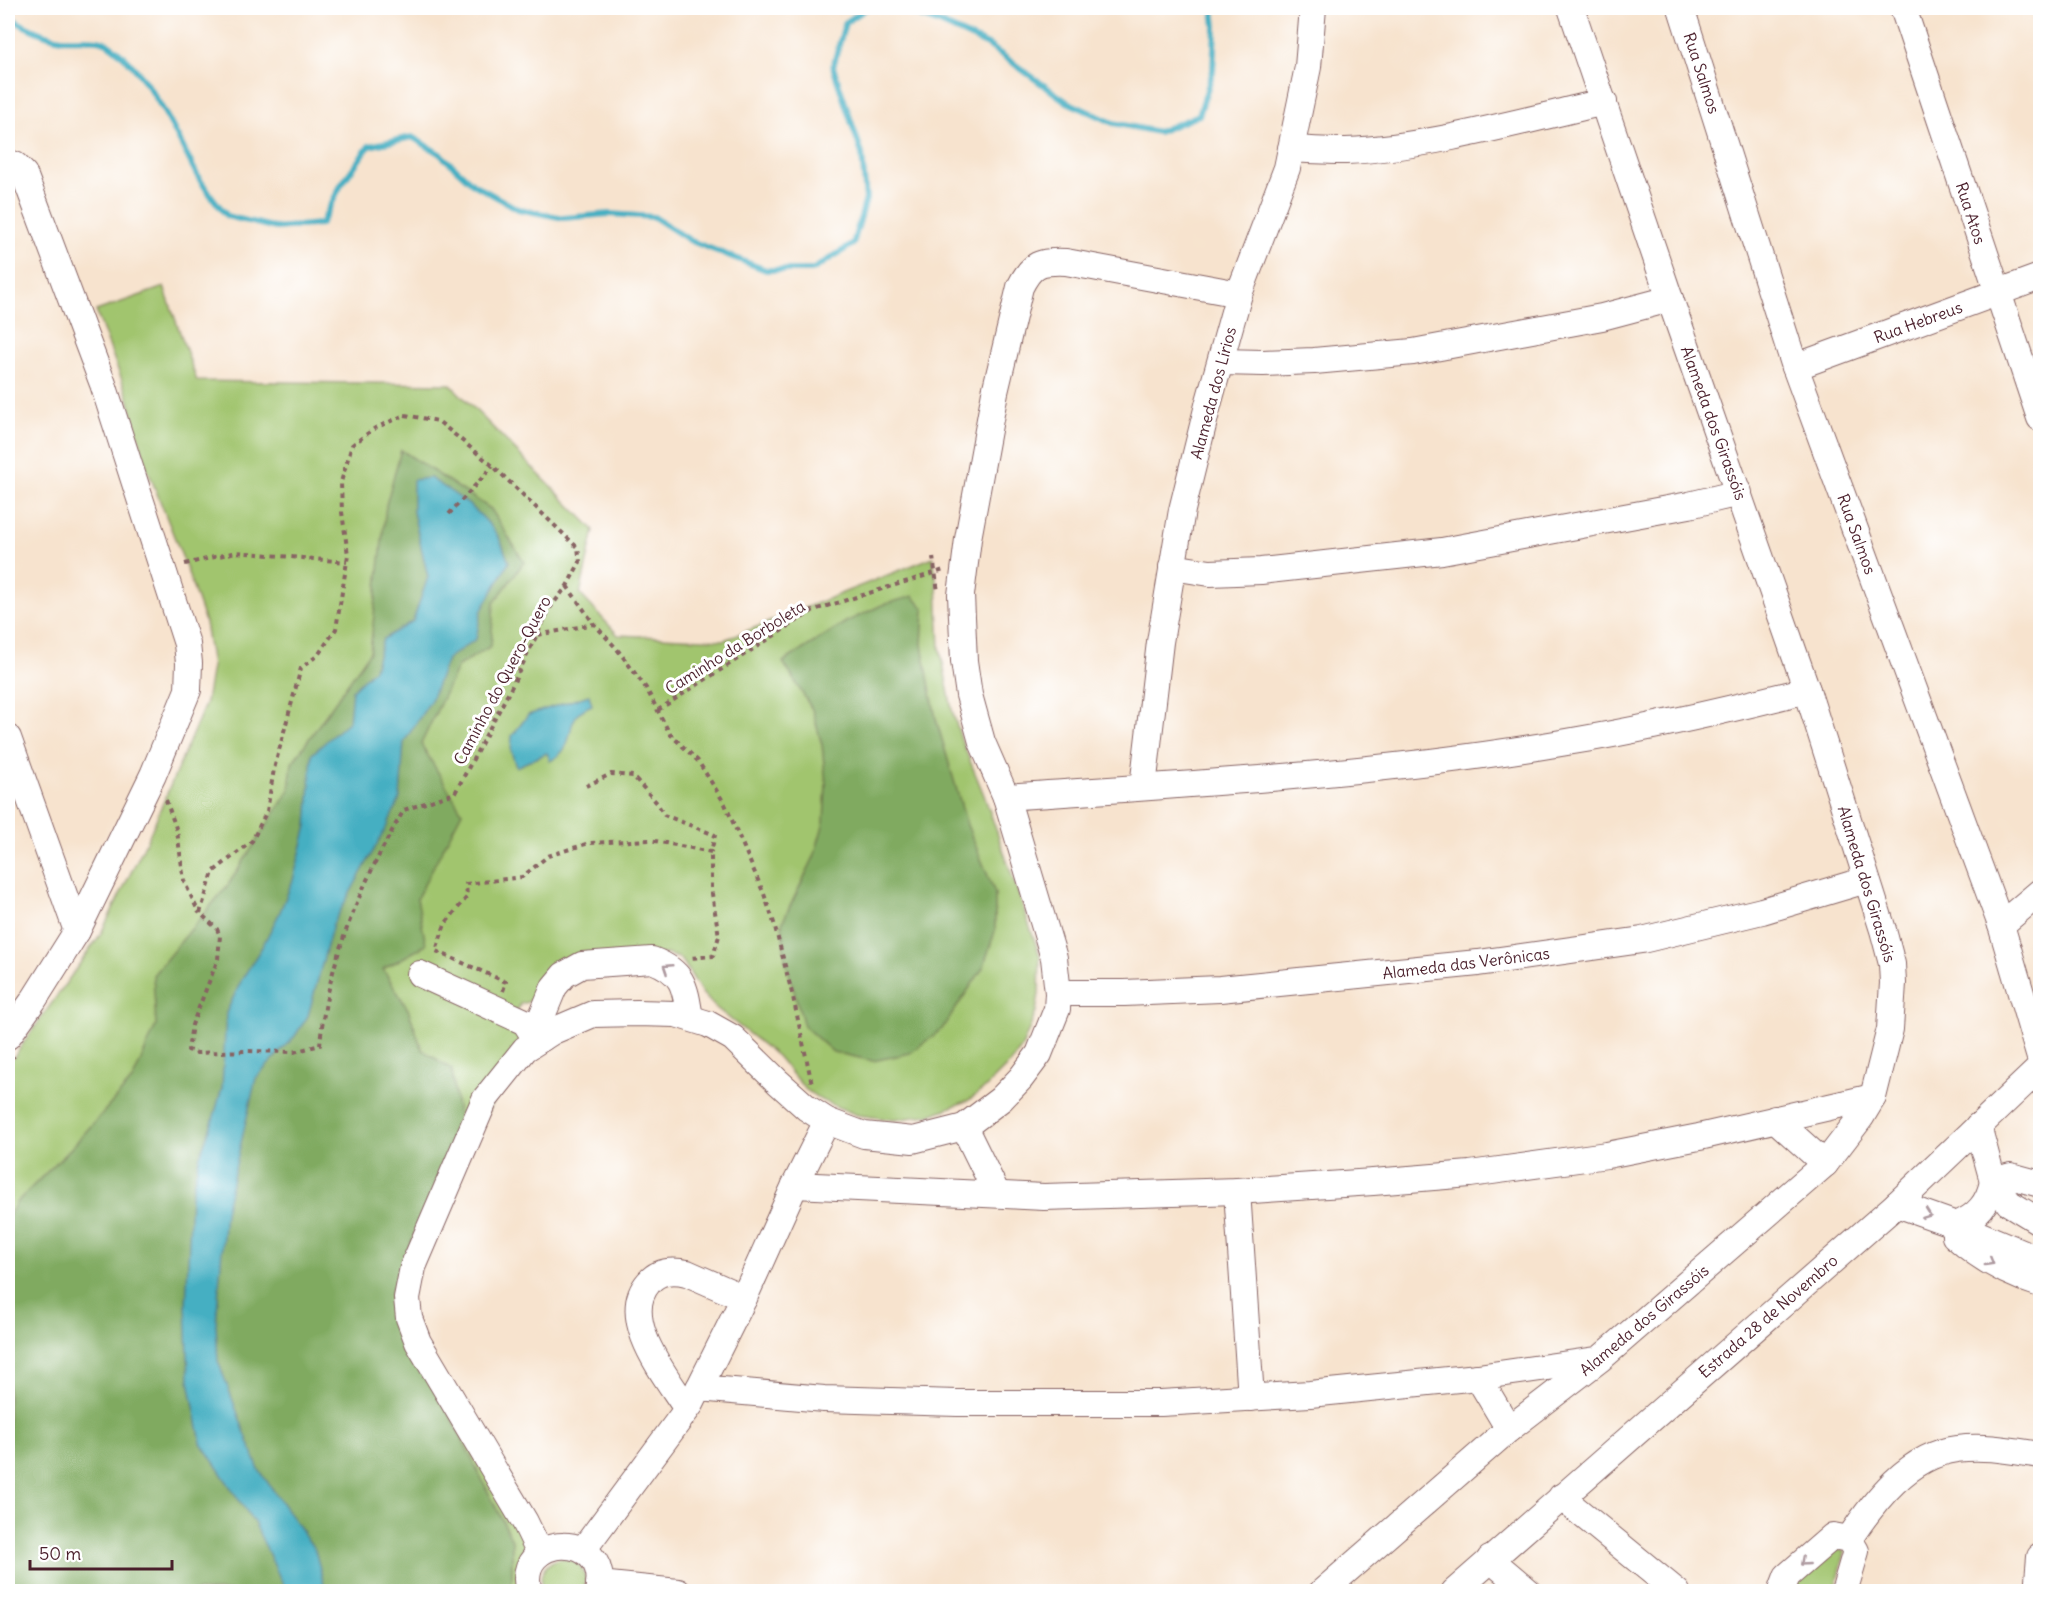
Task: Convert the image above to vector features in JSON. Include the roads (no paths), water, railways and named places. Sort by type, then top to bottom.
[{"type":"street","name":"Alameda dos Lírios","points":[[1143,787],[1160,642],[1182,510],[1239,294],[1287,168],[1308,68],[1313,8]]},
{"type":"street","name":"Alameda dos Girassóis","points":[[1322,1592],[1509,1429],[1600,1359],[1825,1164],[1861,1118],[1873,1097],[1890,1029],[1892,964],[1807,690],[1570,8]]},
{"type":"street","name":"Rua Salmos","points":[[1681,8],[1795,367],[2001,925],[2040,1058]]},
{"type":"street","name":"Rua Atos","points":[[1903,8],[2040,418]]},
{"type":"street","points":[[1291,149],[1346,151],[1401,144],[1471,133],[1604,102]]},
{"type":"street","points":[[8,163],[15,165],[24,174],[103,384],[187,644],[189,663],[188,690],[153,775],[76,931],[33,1001],[14,1042]]},
{"type":"street","points":[[540,1553],[525,1522],[418,1342],[409,1318],[407,1298],[417,1257],[485,1100],[525,1049],[553,1031],[593,1014],[675,1014],[708,1024],[733,1038],[807,1107],[827,1121],[864,1135],[913,1140],[964,1127],[1001,1099],[1021,1078],[1039,1054],[1057,1009],[1058,993],[1054,958],[1006,798],[982,742],[969,695],[962,633],[961,595],[995,392],[1020,287],[1028,271],[1039,263],[1049,261],[1066,262],[1239,294]]},
{"type":"street","name":"Rua Hebreus","points":[[1795,367],[2040,278]]},
{"type":"street","points":[[1221,362],[1304,361],[1413,352],[1602,317],[1670,299]]},
{"type":"street","points":[[1172,567],[1210,573],[1261,571],[1443,551],[1689,505],[1739,493]]},
{"type":"street","points":[[1006,798],[1355,769],[1568,742],[1743,706],[1807,690]]},
{"type":"street","points":[[8,738],[76,931]]},
{"type":"street","name":"Alameda das Verônicas","points":[[1058,993],[1220,989],[1490,962],[1642,940],[1762,911],[1866,880]]},
{"type":"street","points":[[2001,925],[2040,892]]},
{"type":"street","points":[[539,1040],[542,1016],[554,987],[564,975],[582,965],[652,960],[662,964],[682,980],[690,1018]]},
{"type":"street","points":[[420,974],[525,1022],[539,1040]]},
{"type":"street","name":"Estrada 28 de Novembro","points":[[1454,1592],[1897,1204],[2040,1068]]},
{"type":"street","points":[[795,1185],[1044,1197],[1237,1191],[1470,1174],[1607,1155],[1873,1097]]},
{"type":"street","points":[[1775,1119],[1825,1164]]},
{"type":"street","points":[[583,1550],[693,1399],[744,1298],[795,1185],[827,1121]]},
{"type":"street","points":[[1978,1126],[1993,1181],[2009,1203],[2040,1222]]},
{"type":"street","points":[[964,1127],[997,1194]]},
{"type":"street","points":[[1993,1181],[2011,1176],[2040,1184]]},
{"type":"street","points":[[1956,1225],[1972,1218],[1986,1203],[1993,1181]]},
{"type":"street","points":[[1237,1191],[1251,1398]]},
{"type":"street","points":[[1897,1204],[1956,1225],[2040,1260]]},
{"type":"street","points":[[1956,1225],[1955,1236],[1970,1249],[2004,1270],[2040,1284]]},
{"type":"street","points":[[744,1298],[687,1273],[677,1271],[665,1272],[654,1277],[643,1288],[638,1311],[640,1326],[657,1360],[693,1399],[1161,1403],[1251,1398],[1478,1377],[1600,1359]]},
{"type":"street","points":[[1478,1377],[1509,1429]]},
{"type":"street","points":[[1849,1539],[1861,1521],[1895,1482],[1924,1459],[1956,1449],[1992,1448],[2040,1455]]},
{"type":"street","points":[[1561,1497],[1677,1592]]},
{"type":"street","points":[[1781,1592],[1787,1576],[1833,1536],[1849,1539],[1856,1551],[1844,1592]]},
{"type":"street","points":[[529,1592],[528,1572],[532,1562],[550,1547],[561,1545],[583,1550],[591,1557],[597,1567],[598,1588],[678,1592]]},
{"type":"street","points":[[2037,1592],[2040,1557]]},
{"type":"street","points":[[1490,1559],[1529,1592]]},
{"type":"water","points":[[430,478],[467,503],[484,518],[498,536],[509,562],[481,612],[476,639],[447,659],[431,700],[404,742],[400,798],[333,924],[308,1016],[295,1036],[256,1078],[225,1212],[216,1324],[218,1361],[259,1470],[315,1550],[326,1591],[286,1591],[255,1524],[201,1443],[189,1381],[186,1306],[191,1196],[199,1158],[222,1088],[226,1013],[242,979],[279,914],[293,880],[307,826],[312,754],[349,721],[352,690],[374,669],[383,639],[413,621],[428,577],[413,512],[413,480]]},
{"type":"water","points":[[589,695],[592,705],[582,710],[576,717],[560,755],[550,761],[547,753],[516,767],[511,751],[512,736],[528,715]]},
{"type":"waterway","points":[[8,15],[26,26],[56,38],[103,41],[122,55],[148,85],[170,121],[200,180],[227,216],[276,228],[321,224],[341,185],[369,146],[412,137],[440,154],[473,184],[518,209],[564,218],[609,214],[654,217],[691,241],[766,270],[812,270],[853,244],[866,199],[862,154],[833,67],[845,23],[867,8]]},
{"type":"waterway","points":[[897,8],[940,23],[988,45],[1067,102],[1113,123],[1158,132],[1199,115],[1213,71],[1215,27],[1213,8]]}]
